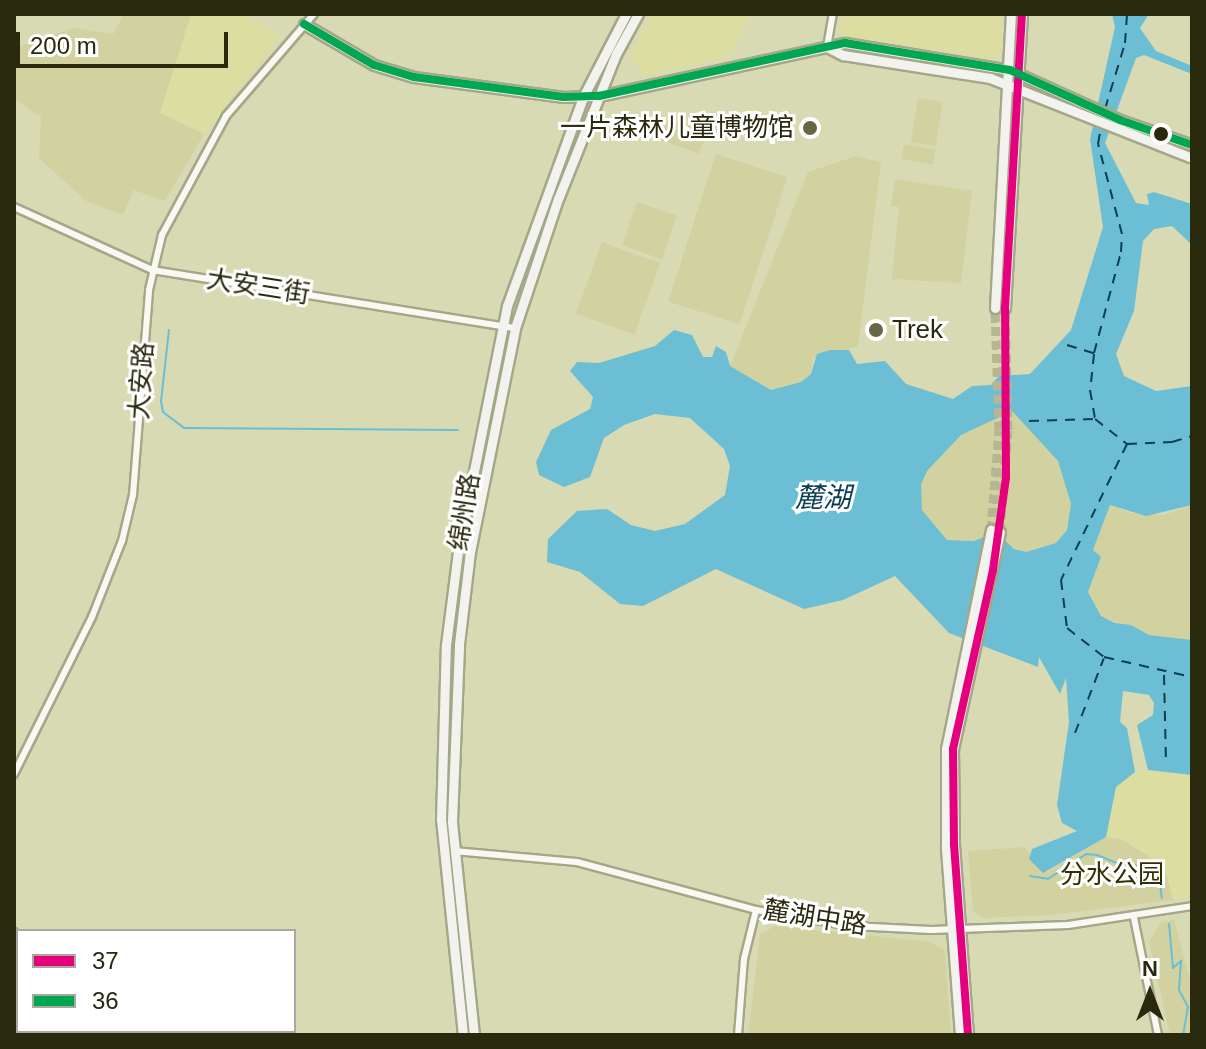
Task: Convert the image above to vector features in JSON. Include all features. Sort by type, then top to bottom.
[{"type":"street","name":"大安路","points":[[14,774],[92,617],[122,541],[133,495],[152,270],[162,235],[196,164],[247,88],[314,14]]},
{"type":"street","name":"绵州路","points":[[463,1035],[448,852],[446,645],[474,452],[502,326],[583,97],[626,14]]},
{"type":"street","name":"绵州路","points":[[474,1035],[448,852],[454,737],[470,552],[515,328],[599,96],[638,14]]},
{"type":"street","points":[[827,47],[833,14]]},
{"type":"street","points":[[1011,14],[1000,308],[1021,88],[1022,14]]},
{"type":"street","points":[[304,24],[374,65],[414,77],[463,88],[583,97],[845,43],[1010,70],[1091,107],[1118,125],[1190,157]]},
{"type":"street","points":[[827,47],[843,55],[1010,84],[1086,118],[1192,145]]},
{"type":"street","name":"大安三街","points":[[14,207],[152,270],[515,328]]},
{"type":"street","points":[[960,1035],[953,749],[964,668],[995,531]]},
{"type":"street","name":"麓湖中路","points":[[448,852],[590,864],[756,910],[852,926],[956,930],[1134,918],[1192,906]]},
{"type":"street","points":[[738,1035],[744,959],[756,910]]},
{"type":"street","points":[[1134,918],[1158,1035]]},
{"type":"street","points":[[956,930],[968,1035]]},
{"type":"shaded area","points":[[191,14],[244,14],[281,35],[204,134],[160,113]]},
{"type":"shaded area","points":[[653,14],[750,14],[730,56],[644,76],[630,56]]},
{"type":"shaded area","points":[[843,14],[1002,14],[1001,49],[994,59],[846,37],[839,29]]},
{"type":"shaded area","points":[[1148,770],[1192,775],[1192,895],[1173,900],[1164,866],[1121,839],[1106,837],[1116,787],[1124,778]]},
{"type":"green space","points":[[124,14],[191,14],[160,113],[204,134],[165,201],[134,190],[123,215],[86,201],[39,158],[41,117],[14,99],[14,48],[73,28],[113,34]]},
{"type":"green space","points":[[918,98],[943,102],[936,146],[911,142]]},
{"type":"green space","points":[[668,119],[707,133],[699,154],[660,140]]},
{"type":"green space","points":[[904,144],[935,150],[933,165],[901,159]]},
{"type":"green space","points":[[716,154],[787,177],[739,325],[668,301]]},
{"type":"green space","points":[[856,156],[881,162],[858,346],[813,359],[811,374],[801,382],[771,390],[730,366],[808,172]]},
{"type":"green space","points":[[895,179],[972,191],[961,283],[892,279],[899,207],[891,206]]},
{"type":"green space","points":[[637,202],[677,216],[662,259],[622,245]]},
{"type":"green space","points":[[602,242],[660,263],[634,335],[576,313]]},
{"type":"green space","points":[[1012,410],[1058,461],[1071,504],[1067,530],[1056,543],[1026,552],[1014,549],[996,532],[974,541],[947,540],[922,510],[921,485],[927,471],[961,435]]},
{"type":"green space","points":[[1110,505],[1131,513],[1164,515],[1192,505],[1192,640],[1149,635],[1101,616],[1088,592],[1101,557],[1093,550]]},
{"type":"green space","name":"分水公园","points":[[1106,837],[1121,839],[1164,866],[1173,900],[1051,915],[983,918],[973,911],[968,851],[1024,847],[1047,872]]},
{"type":"green space","points":[[1174,920],[1192,987],[1192,1035],[1170,1035],[1149,942],[1160,923]]},
{"type":"green space","points":[[774,926],[931,942],[945,951],[951,1035],[748,1035],[760,935]]},
{"type":"water","name":"麓湖","points":[[1112,14],[1149,14],[1140,28],[1156,51],[1192,66],[1192,74],[1144,55],[1136,58],[1105,143],[1136,203],[1149,205],[1147,194],[1154,192],[1192,204],[1192,245],[1172,226],[1154,229],[1143,241],[1134,311],[1116,354],[1124,376],[1156,391],[1192,386],[1192,505],[1146,516],[1110,505],[1093,550],[1101,557],[1088,592],[1101,616],[1115,623],[1131,625],[1149,635],[1192,640],[1192,775],[1148,770],[1137,725],[1153,715],[1154,703],[1149,695],[1123,691],[1120,722],[1127,728],[1135,772],[1116,787],[1106,837],[1043,873],[1029,859],[1032,849],[1077,831],[1062,823],[1057,805],[1069,722],[1066,678],[1060,694],[1039,657],[1038,667],[949,633],[895,576],[843,600],[804,609],[716,569],[643,606],[620,604],[580,572],[547,562],[548,539],[577,511],[607,509],[631,525],[655,531],[685,524],[725,495],[730,466],[724,449],[690,418],[655,414],[624,425],[604,438],[590,477],[564,487],[539,475],[536,462],[551,430],[590,409],[593,397],[570,371],[577,362],[599,363],[655,346],[674,330],[692,335],[703,357],[712,357],[716,346],[726,352],[730,366],[771,390],[801,382],[811,374],[817,354],[830,350],[849,350],[857,364],[885,361],[906,384],[953,399],[972,386],[991,385],[999,376],[1030,374],[1071,330],[1103,227],[1090,139],[1115,27]],"holes":[[[1012,411],[1058,461],[1071,504],[1067,530],[1056,543],[1026,552],[1014,549],[996,532],[974,541],[947,540],[922,510],[921,485],[927,471],[961,435]]]},
{"type":"waterway","points":[[169,330],[161,401],[163,412],[184,428],[458,430]]},
{"type":"waterway","points":[[1030,876],[1048,879],[1086,854],[1097,855],[1122,865],[1158,867],[1162,898]]},
{"type":"waterway","points":[[1169,924],[1173,968],[1181,961],[1179,990],[1188,1007],[1183,1035]]},
{"type":"ferry route","points":[[1105,109],[1125,43],[1127,14]]},
{"type":"ferry route","points":[[1067,345],[1094,353],[1121,252],[1122,234],[1098,144],[1101,127]]},
{"type":"ferry route","points":[[1094,354],[1090,390],[1095,419],[1127,444],[1172,442],[1192,436]]},
{"type":"ferry route","points":[[1029,421],[1095,419]]},
{"type":"ferry route","points":[[1127,444],[1061,580],[1067,628],[1104,657],[1192,677]]},
{"type":"ferry route","points":[[1075,733],[1104,658]]},
{"type":"ferry route","points":[[1164,675],[1166,763]]},
{"type":"tunnel","points":[[991,530],[999,430],[995,308]]},
{"type":"tunnel","points":[[1000,532],[1008,430],[1005,308]]},
{"type":"transit line","name":"37","points":[[968,1035],[954,844],[953,749],[993,570],[1006,477],[1005,308],[1022,14]]},
{"type":"transit line","name":"36","points":[[304,24],[374,65],[414,77],[564,97],[599,96],[845,43],[1010,70],[1120,120],[1192,145]]},
{"type":"place","name":"一片森林儿童博物馆","points":[[810,128]]},
{"type":"place","name":"Trek","points":[[876,330]]}]
